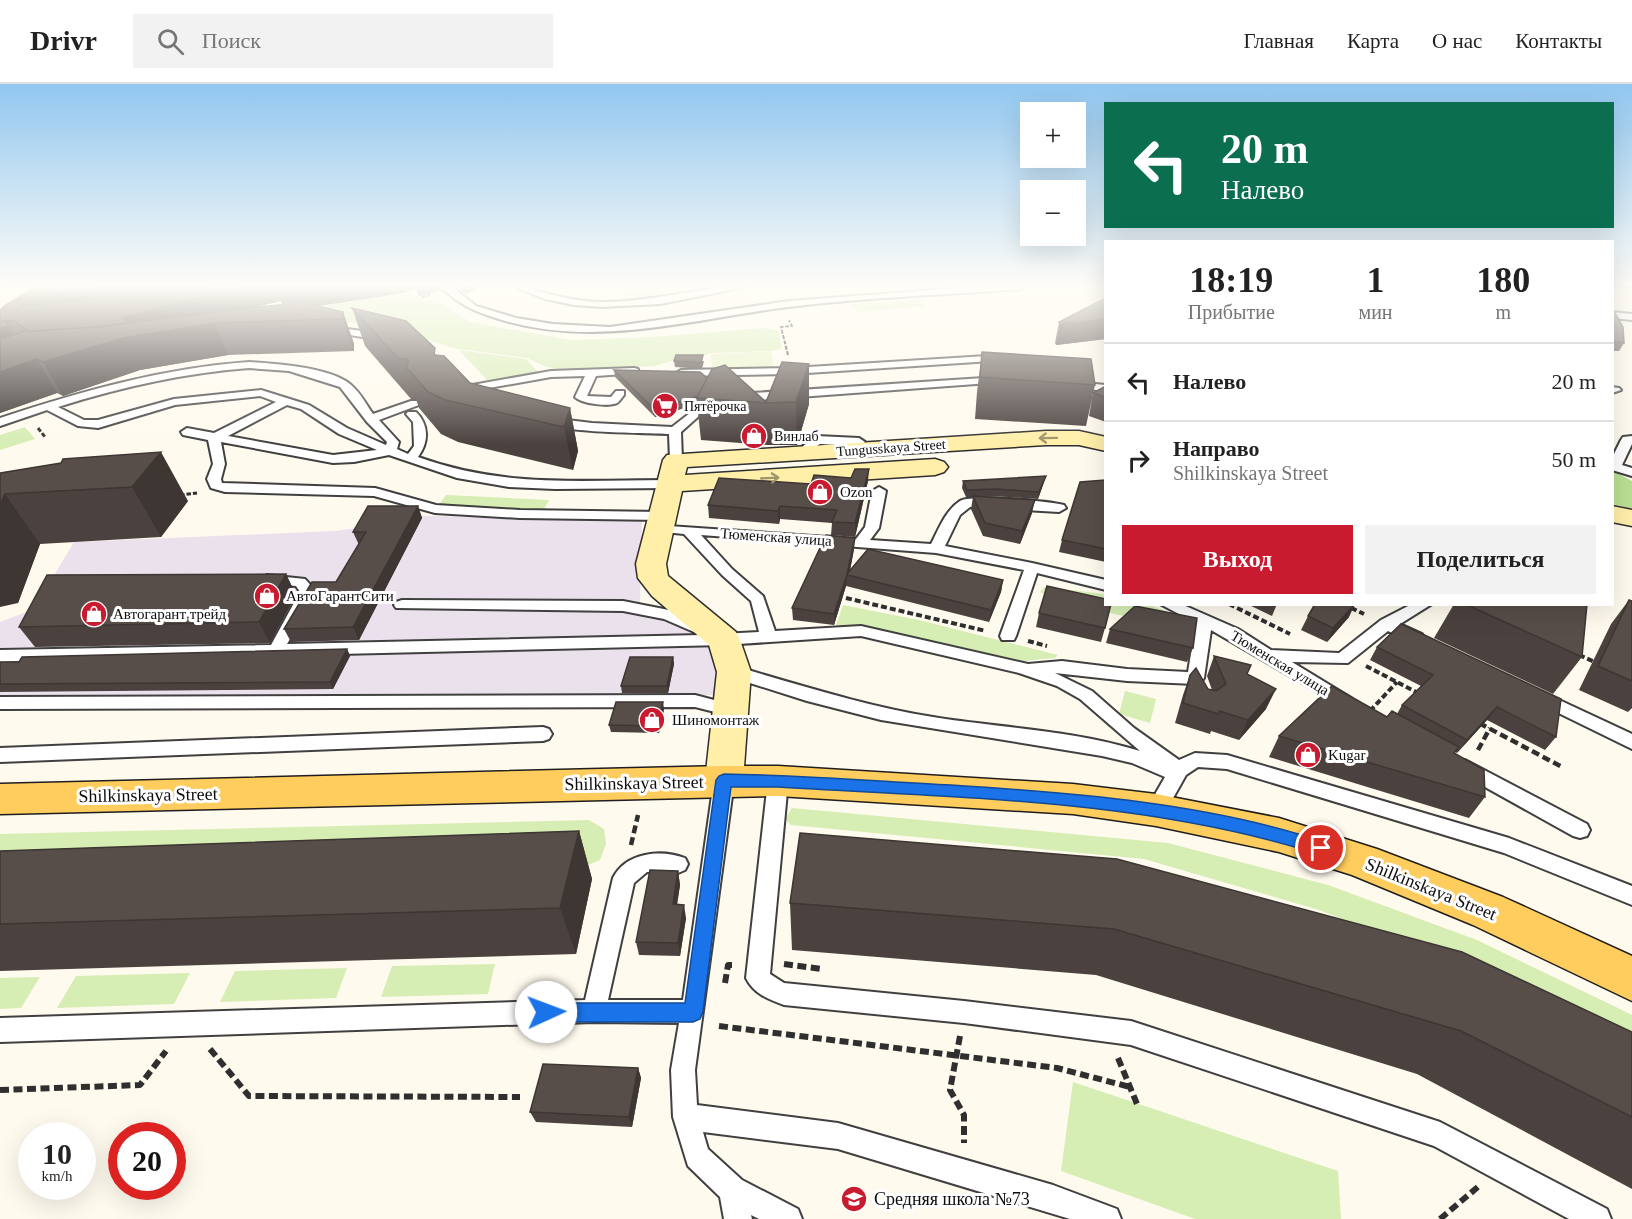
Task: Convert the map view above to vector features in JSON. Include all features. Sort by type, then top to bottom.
[{"type":"main road","name":"Tungusskaya Street","points":[[673,472],[809,453],[1046,438],[1078,438],[1104,444]]},
{"type":"main road","points":[[724,780],[734,672],[724,640],[653,578],[651,564],[670,525],[673,472],[866,473],[1043,457],[1104,460]]},
{"type":"main road","points":[[1614,514],[1632,518]]},
{"type":"main road","name":"Shilkinskaya Street","points":[[0,799],[724,780],[778,781],[1074,799],[1156,810],[1279,835],[1362,861],[1488,910],[1632,978]]},
{"type":"lane","points":[[390,339],[395,340]]},
{"type":"lane","points":[[673,372],[704,374],[792,371],[1019,358]]},
{"type":"lane","points":[[0,422],[47,406],[134,382],[173,374],[211,368],[290,367],[316,374],[345,386],[393,442],[390,451]]},
{"type":"lane","points":[[451,392],[470,384],[536,376],[645,371]]},
{"type":"lane","points":[[592,372],[581,397],[587,400],[614,400],[620,393]]},
{"type":"lane","points":[[47,406],[82,423],[98,424],[174,402],[261,393],[305,407],[343,430],[390,451],[442,470],[488,480],[534,484],[673,472],[675,431],[684,420],[713,402],[737,397],[994,380],[1016,381]]},
{"type":"lane","points":[[470,384],[493,395]]},
{"type":"lane","points":[[1061,384],[1104,388]]},
{"type":"lane","points":[[214,438],[288,400]]},
{"type":"lane","points":[[371,419],[414,408],[419,421],[420,446],[411,459]]},
{"type":"lane","points":[[545,421],[592,427],[675,431]]},
{"type":"lane","points":[[187,432],[333,459],[354,458],[390,451]]},
{"type":"lane","points":[[1614,432],[1629,440],[1615,467],[1632,472]]},
{"type":"lane","points":[[214,438],[219,464],[214,479],[216,485]]},
{"type":"lane","points":[[809,453],[809,446],[817,440],[858,442]]},
{"type":"lane","name":"Тюменская улица","points":[[216,485],[225,488],[372,497],[435,509],[670,525],[936,549],[1032,567],[1104,585]]},
{"type":"lane","points":[[860,543],[872,528],[879,491]]},
{"type":"lane","points":[[936,549],[954,513],[966,503],[986,502],[1059,508]]},
{"type":"lane","points":[[670,525],[758,598],[768,637]]},
{"type":"lane","points":[[1008,636],[1032,567]]},
{"type":"lane","points":[[255,580],[300,582],[308,591],[307,597],[275,651]]},
{"type":"lane","points":[[402,604],[623,606],[668,615],[724,640]]},
{"type":"lane","name":"Тюменская улица","points":[[1171,606],[1232,633],[1367,714]]},
{"type":"lane","points":[[1267,656],[1342,659],[1387,624],[1421,606]]},
{"type":"lane","points":[[1022,668],[1062,668],[1197,685],[1204,621]]},
{"type":"lane","points":[[1387,624],[1429,644]]},
{"type":"lane","points":[[0,656],[724,640],[861,631],[1022,668],[1063,682],[1086,695],[1128,733],[1177,772]]},
{"type":"lane","points":[[734,672],[874,712],[932,723],[1033,736],[1123,753],[1177,772]]},
{"type":"lane","points":[[1525,690],[1632,742]]},
{"type":"lane","points":[[0,703],[695,701],[731,710]]},
{"type":"lane","points":[[0,755],[543,734]]},
{"type":"lane","points":[[1156,810],[1177,772],[1195,760],[1227,762],[1509,846],[1632,896]]},
{"type":"lane","points":[[1450,760],[1580,830]]},
{"type":"lane","points":[[724,780],[683,1070],[686,1117],[697,1157],[732,1190],[788,1219]]},
{"type":"lane","points":[[778,781],[758,978],[769,988],[784,994],[964,1012],[1131,1033],[1440,1135],[1597,1219]]},
{"type":"lane","points":[[594,1011],[624,878],[643,863],[678,864]]},
{"type":"lane","points":[[0,1030],[594,1011],[693,1012]]},
{"type":"lane","points":[[686,1117],[838,1136],[1053,1199],[1107,1219]]},
{"type":"lane","points":[[732,1190],[738,1219]]},
{"type":"path","points":[[784,339],[787,351]]},
{"type":"path","points":[[38,428],[45,437]]},
{"type":"path","points":[[174,494],[199,493],[216,485]]},
{"type":"path","points":[[1569,650],[1601,664]]},
{"type":"path","points":[[1365,666],[1428,698]]},
{"type":"path","points":[[1367,714],[1397,682]]},
{"type":"path","points":[[1469,718],[1562,767]]},
{"type":"path","points":[[632,838],[638,818]]},
{"type":"path","points":[[961,1173],[966,1129],[962,1105],[950,1090],[964,1012]]},
{"type":"path","points":[[188,1023],[249,1096],[520,1097]]},
{"type":"path","points":[[718,1026],[1057,1068],[1130,1087]]},
{"type":"path","points":[[1106,1030],[1137,1104]]},
{"type":"path","points":[[0,1090],[140,1085]]},
{"type":"path","points":[[1440,1219],[1500,1168]]},
{"type":"shaded area","points":[[393,515],[642,521],[640,606],[720,648],[719,695],[0,704],[0,622],[34,609],[74,542],[334,531],[382,525]]},
{"type":"green space","points":[[425,339],[780,339],[782,348],[772,351],[710,353],[697,358],[674,360],[654,366],[562,370],[544,366],[527,358],[453,348]]},
{"type":"green space","points":[[459,350],[526,359],[539,373],[489,382]]},
{"type":"green space","points":[[771,351],[774,368],[712,371],[711,354]]},
{"type":"green space","points":[[25,427],[35,439],[0,450],[0,435]]},
{"type":"green space","points":[[1614,472],[1632,481],[1632,509],[1614,504]]},
{"type":"green space","points":[[446,495],[549,500],[543,511],[439,505]]},
{"type":"green space","points":[[1045,587],[1104,594],[1104,606],[1153,606],[1183,618],[1173,627],[1066,603],[1040,592]]},
{"type":"green space","points":[[843,605],[919,620],[1058,655],[1055,658],[1023,661],[1000,658],[901,633],[836,625]]},
{"type":"green space","points":[[1125,691],[1156,699],[1150,723],[1119,714]]},
{"type":"green space","points":[[792,808],[1168,843],[1328,885],[1477,940],[1632,1015],[1632,1048],[1458,964],[1319,910],[1144,859],[791,825],[785,819]]},
{"type":"green space","points":[[589,820],[604,829],[606,844],[600,860],[579,869],[0,889],[0,834]]},
{"type":"green space","points":[[495,964],[488,994],[381,997],[392,966]]},
{"type":"green space","points":[[347,968],[336,998],[220,1002],[235,971]]},
{"type":"green space","points":[[190,973],[174,1004],[57,1008],[76,976]]},
{"type":"green space","points":[[40,977],[21,1008],[0,1009],[0,978]]},
{"type":"green space","points":[[1073,1082],[1338,1171],[1341,1219],[1195,1219],[1061,1171]]},
{"type":"building","points":[[0,339],[120,339],[43,362],[37,359],[0,372]]},
{"type":"building","points":[[380,339],[425,339],[435,348],[434,355],[444,356],[470,383],[570,408],[564,427],[445,400],[428,392],[406,367],[408,359],[398,358]]},
{"type":"building","points":[[1614,339],[1624,339],[1624,343],[1614,341]]},
{"type":"building","points":[[982,352],[1091,359],[1095,385],[980,377]]},
{"type":"building","points":[[676,355],[703,355],[701,363],[674,361]]},
{"type":"building","points":[[782,362],[809,364],[796,402],[766,403],[697,398],[712,369],[725,365],[766,402]]},
{"type":"building","points":[[614,370],[700,372],[707,378],[698,396],[654,409]]},
{"type":"building","points":[[1104,387],[1104,397],[1093,393]]},
{"type":"building","points":[[161,452],[132,487],[5,494],[0,505],[0,473],[61,463],[63,459]]},
{"type":"building","points":[[855,469],[869,469],[855,523],[832,522],[837,510],[780,506],[778,511],[708,505],[719,478],[811,484],[814,475],[851,478]]},
{"type":"building","points":[[1046,476],[1039,492],[967,490],[963,481]]},
{"type":"building","points":[[1104,480],[1104,549],[1062,540],[1080,482]]},
{"type":"building","points":[[973,496],[1035,500],[1022,531],[985,523]]},
{"type":"building","points":[[368,506],[418,506],[353,627],[284,629],[312,582],[336,582],[366,532],[353,532]]},
{"type":"building","points":[[826,535],[855,538],[847,574],[868,549],[1003,580],[991,610],[847,575],[834,614],[792,608]]},
{"type":"building","points":[[286,574],[259,622],[19,627],[47,575]]},
{"type":"building","points":[[1047,586],[1104,599],[1104,606],[1110,606],[1105,628],[1039,613]]},
{"type":"building","points":[[1629,600],[1632,601],[1632,681],[1598,666]]},
{"type":"building","points":[[1135,606],[1197,618],[1193,648],[1110,629]]},
{"type":"building","points":[[1314,606],[1353,606],[1333,628],[1308,616]]},
{"type":"building","points":[[1469,606],[1587,606],[1582,657]]},
{"type":"building","points":[[1401,624],[1561,699],[1556,737],[1497,707],[1467,740],[1402,705],[1433,675],[1377,647]]},
{"type":"building","points":[[347,649],[330,682],[0,684],[0,662],[19,662],[22,657]]},
{"type":"building","points":[[1214,656],[1251,665],[1247,674],[1276,689],[1248,720],[1183,703],[1190,675],[1196,668],[1208,689],[1216,691],[1226,684]]},
{"type":"building","points":[[630,657],[673,657],[667,686],[621,686]]},
{"type":"building","points":[[1332,686],[1387,717],[1392,711],[1459,747],[1454,753],[1484,770],[1485,797],[1279,736]]},
{"type":"building","points":[[616,702],[663,702],[657,726],[609,725]]},
{"type":"building","points":[[579,831],[560,908],[0,924],[0,851]]},
{"type":"building","points":[[800,833],[1117,859],[1462,952],[1632,1032],[1632,1117],[1461,1031],[1114,929],[790,903]]},
{"type":"building","points":[[650,870],[678,871],[673,904],[684,905],[678,943],[636,942]]},
{"type":"building","points":[[543,1064],[638,1068],[629,1117],[530,1112]]},
{"type":"place","name":"Пятёрочка","points":[[665,406]]},
{"type":"place","name":"Винлаб","points":[[754,436]]},
{"type":"place","name":"Ozon","points":[[820,492]]},
{"type":"place","name":"АвтоГарантСити","points":[[267,596]]},
{"type":"place","name":"Автогарант трейд","points":[[94,614]]},
{"type":"place","name":"Шиномонтаж","points":[[652,720]]},
{"type":"place","name":"Kugar","points":[[1308,755]]},
{"type":"place","name":"Средняя школа №73","points":[[854,1199]]},
{"type":"route","points":[[546,1012],[693,1012],[724,780],[778,781],[1074,799],[1156,810],[1214,821],[1279,835],[1321,848]]}]
